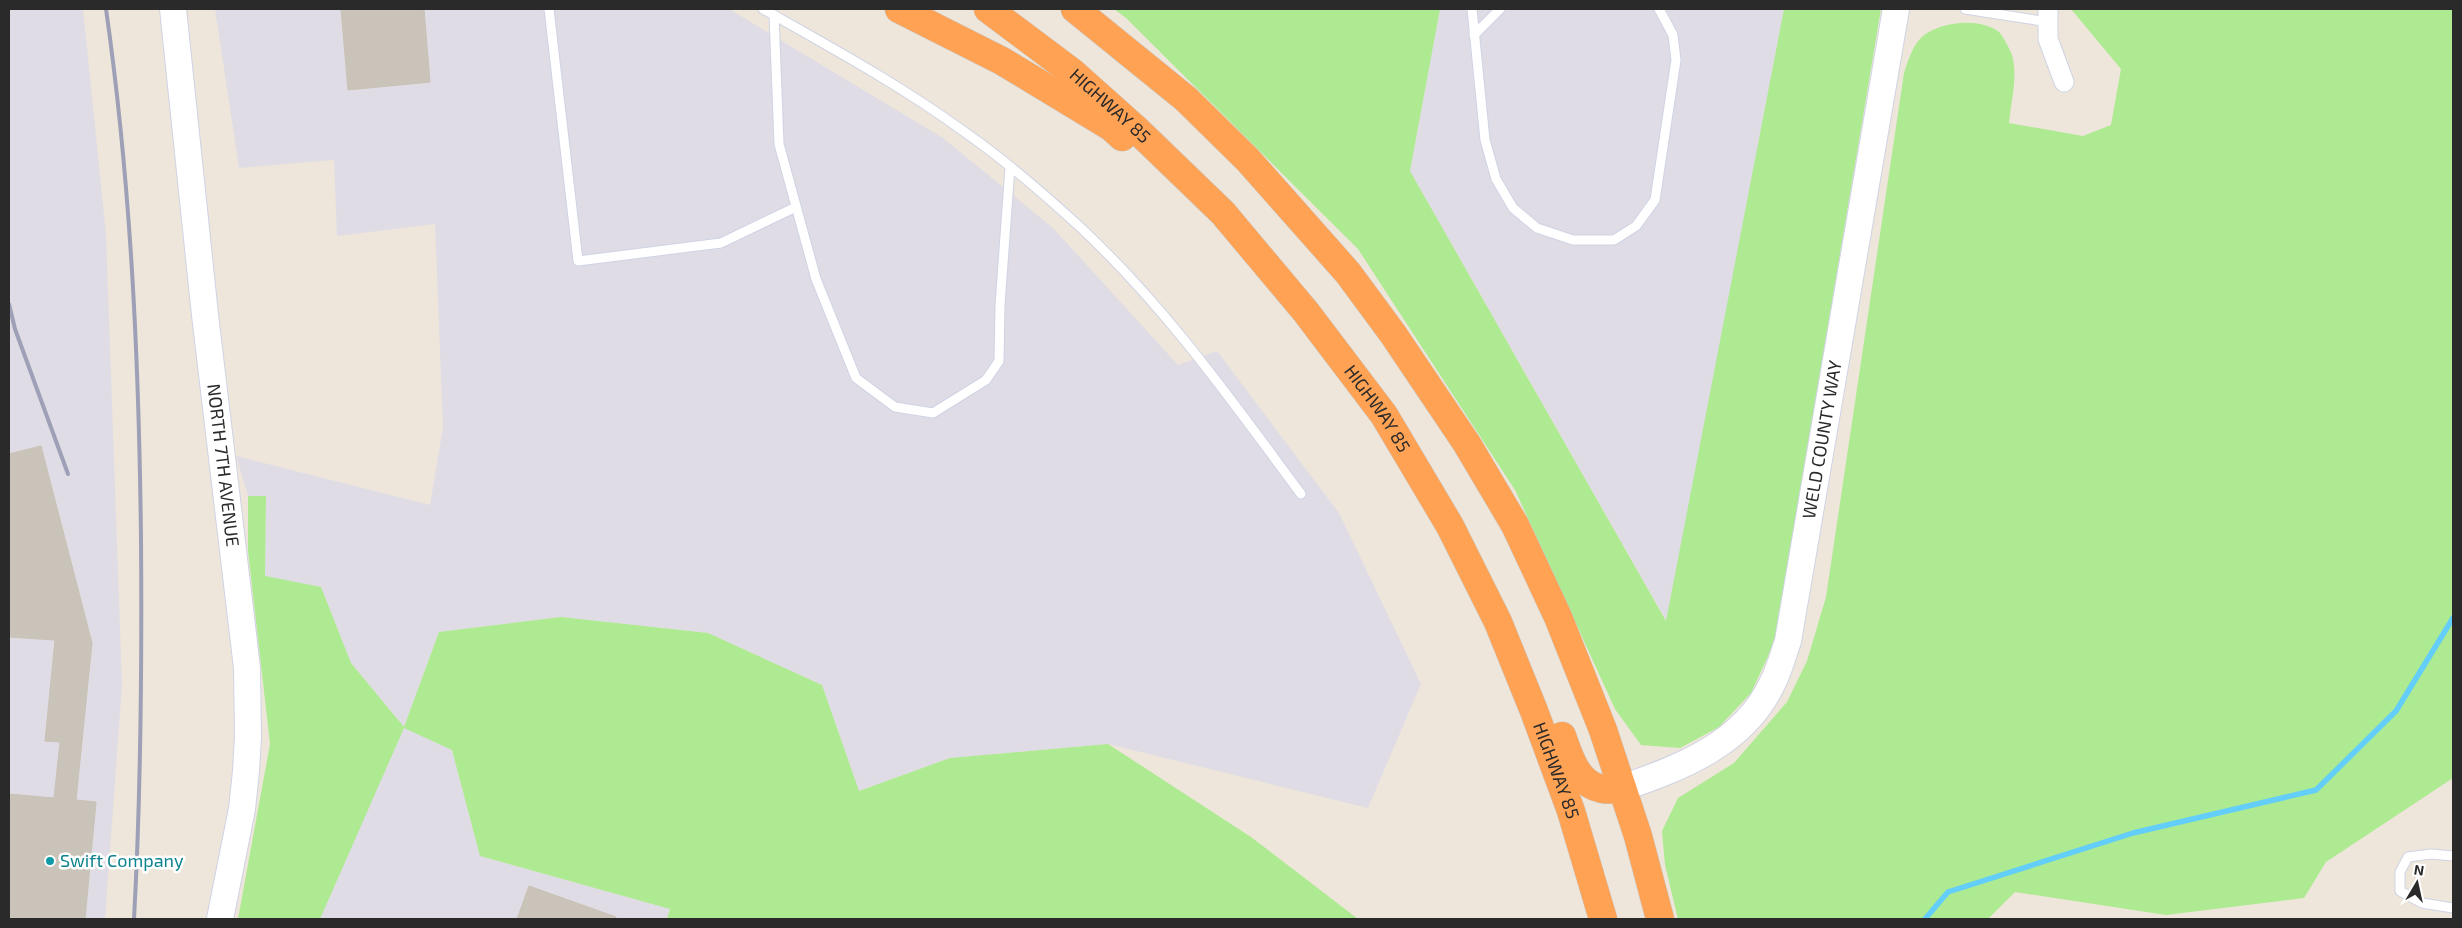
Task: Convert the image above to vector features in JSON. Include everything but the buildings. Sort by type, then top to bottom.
[{"type":"highway","points":[[899,9],[1002,61],[1111,127],[1177,186],[1223,213]]},
{"type":"highway","name":"HIGHWAY 85","points":[[988,9],[1072,72],[1137,130],[1223,213],[1306,312],[1384,415],[1434,500],[1498,622],[1534,710],[1571,811],[1603,919]]},
{"type":"highway","points":[[1074,9],[1186,98],[1248,160],[1348,273],[1393,334],[1467,444],[1515,526],[1558,617],[1603,730],[1638,836],[1660,919]]},
{"type":"highway","points":[[1434,500],[1471,535],[1508,603],[1579,775],[1588,784],[1600,789],[1622,788]]},
{"type":"street","name":"NORTH 7TH AVENUE","points":[[173,9],[205,315],[247,668],[248,737],[245,780],[240,818],[220,919]]},
{"type":"street","name":"WELD COUNTY WAY","points":[[1622,788],[1687,764],[1737,731],[1757,709],[1772,684],[1788,641],[1896,9]]},
{"type":"street","points":[[2048,16],[2048,38],[2064,82]]},
{"type":"lane","points":[[550,9],[578,261],[722,243],[796,207]]},
{"type":"lane","points":[[764,9],[875,73],[966,132],[1080,227],[1187,341],[1301,494]]},
{"type":"lane","points":[[1472,9],[1485,140],[1496,179],[1512,208],[1538,228],[1573,240],[1614,240],[1636,226],[1655,200],[1676,60],[1673,35],[1659,9]]},
{"type":"lane","points":[[1474,35],[1500,9]]},
{"type":"lane","points":[[1965,9],[2048,16]]},
{"type":"lane","points":[[774,15],[779,144],[816,279],[856,378],[895,406],[932,413],[986,380],[998,361],[1010,167]]},
{"type":"lane","points":[[2453,856],[2431,854],[2408,857],[2400,872],[2400,891],[2422,903],[2453,908]]},
{"type":"shaded area","points":[[9,9],[83,9],[106,234],[122,685],[105,919],[9,919]]},
{"type":"shaded area","points":[[215,9],[729,9],[943,138],[1053,228],[1178,365],[1217,351],[1339,513],[1421,684],[1368,808],[1108,744],[950,758],[859,791],[822,685],[708,633],[561,617],[439,632],[404,727],[351,663],[321,587],[265,577],[266,497],[248,496],[236,456],[430,505],[443,427],[435,224],[337,236],[334,160],[239,168]]},
{"type":"shaded area","points":[[1440,9],[1784,9],[1667,622],[1410,171]]},
{"type":"shaded area","points":[[404,727],[452,750],[480,856],[670,909],[667,919],[319,919]]},
{"type":"green space","points":[[1114,9],[1440,9],[1410,171],[1666,621],[1784,9],[1881,9],[1775,641],[1751,693],[1719,727],[1680,748],[1641,745],[1615,709],[1515,490],[1358,249],[1126,18]]},
{"type":"green space","points":[[2071,9],[2453,9],[2453,778],[2326,862],[2304,898],[2166,915],[2015,892],[1988,919],[1678,919],[1665,865],[1662,831],[1678,798],[1734,763],[1787,702],[1807,661],[1826,597],[1904,73],[1911,53],[1919,39],[1940,27],[1971,23],[1991,27],[1999,32],[2012,55],[2014,63],[2009,123],[2083,136],[2111,125],[2121,69]]},
{"type":"green space","points":[[248,496],[266,496],[265,576],[321,587],[351,663],[404,727],[439,632],[561,617],[708,633],[822,685],[859,791],[950,758],[1108,744],[1251,837],[1358,919],[667,919],[670,909],[480,856],[452,750],[404,728],[320,919],[238,919],[270,744],[248,551]]},
{"type":"waterway","points":[[1925,919],[1948,892],[2133,833],[2316,790],[2396,711],[2453,618]]},
{"type":"railway","points":[[106,9],[115,75],[128,207],[136,340],[141,539],[141,682],[140,776],[134,919]]},
{"type":"railway","points":[[9,304],[15,329],[68,474]]},
{"type":"place","name":"Swift Company","points":[[50,861]]}]
